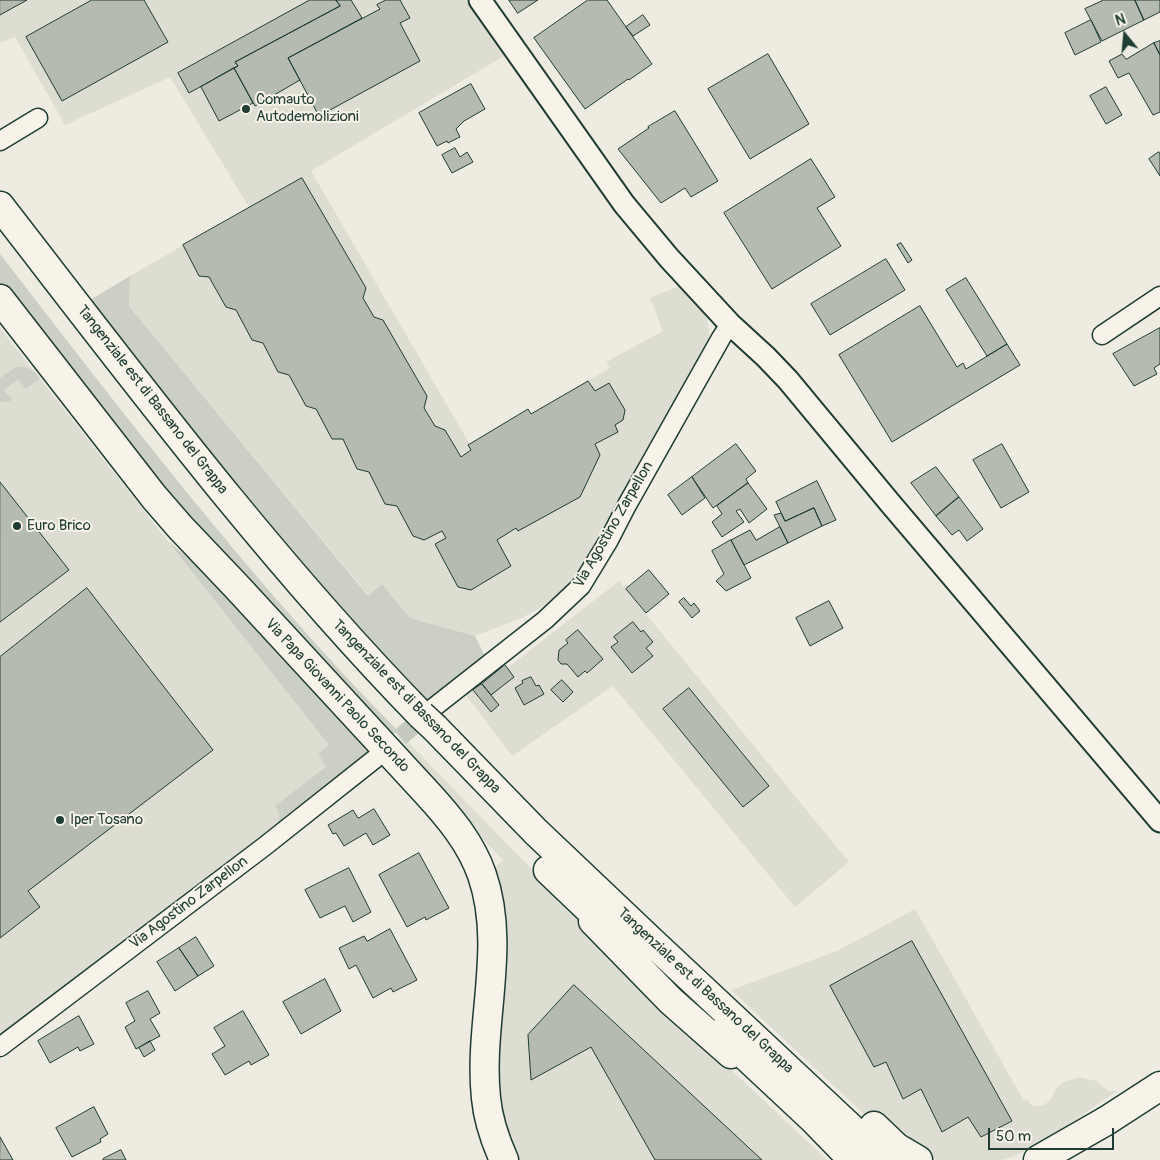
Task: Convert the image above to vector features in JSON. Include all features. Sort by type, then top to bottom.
[{"type":"main road","name":"Tangenziale est di Bassano del Grappa","points":[[0,206],[168,422],[252,525],[315,601],[423,722],[525,846],[813,1119],[853,1160]]},
{"type":"main road","name":"Tangenziale est di Bassano del Grappa","points":[[0,228],[242,539],[391,708],[423,722],[652,942],[885,1160]]},
{"type":"main road","name":"Via Papa Giovanni Paolo Secondo","points":[[0,299],[154,497],[427,793],[452,823],[470,850],[485,885],[492,922],[492,958],[486,1029],[485,1085],[491,1126],[504,1160]]},
{"type":"main road","points":[[579,899],[593,921],[615,945],[671,1001],[780,1098],[816,1134],[834,1160]]},
{"type":"main road","points":[[652,942],[678,954],[713,976],[896,1147],[918,1160]]},
{"type":"main road","points":[[1038,1160],[1106,1121],[1160,1086]]},
{"type":"main road","points":[[1056,1160],[1106,1121]]},
{"type":"street","points":[[480,0],[624,204],[669,258],[730,324],[788,380],[1160,821]]},
{"type":"street","points":[[0,141],[38,118]]},
{"type":"street","points":[[1102,335],[1160,296]]},
{"type":"street","name":"Via Agostino Zarpellon","points":[[423,722],[545,620],[581,586],[609,540],[626,504],[730,324]]},
{"type":"street","name":"Via Agostino Zarpellon","points":[[0,1047],[265,846],[376,758]]},
{"type":"shaded area","points":[[0,0],[465,0],[504,56],[311,171],[472,448],[610,368],[606,362],[663,331],[650,298],[679,286],[706,315],[709,338],[659,432],[584,565],[569,584],[545,605],[522,618],[475,636],[410,618],[382,584],[369,596],[129,306],[130,276],[249,207],[170,77],[65,125],[15,37],[0,43]]},
{"type":"shaded area","points":[[0,254],[143,438],[241,558],[344,675],[398,731],[385,740],[225,565],[70,374],[0,283]]},
{"type":"shaded area","points":[[130,276],[129,306],[368,596],[382,584],[410,618],[475,636],[488,662],[430,706],[346,622],[85,303]]},
{"type":"shaded area","points":[[0,328],[168,541],[205,572],[373,754],[277,824],[0,1035]]},
{"type":"shaded area","points":[[17,367],[24,367],[40,378],[26,389],[18,379],[4,390],[12,400],[0,402],[0,378]]},
{"type":"shaded area","points":[[168,541],[205,572],[373,754],[277,824],[279,815],[275,806],[326,767],[319,753],[329,745]]},
{"type":"shaded area","points":[[619,581],[849,862],[795,907],[613,686],[512,756],[462,690],[501,665],[506,669]]},
{"type":"shaded area","points":[[402,736],[691,1033],[827,1160],[513,1160],[498,1118],[490,872],[503,860],[390,745]]},
{"type":"shaded area","points":[[915,909],[1024,1101],[1027,1099],[1032,1106],[1041,1106],[1049,1102],[1057,1087],[1064,1082],[1080,1077],[1096,1081],[1108,1091],[1117,1091],[1033,1148],[1006,1159],[933,1159],[893,1139],[879,1128],[731,990],[837,951]]},
{"type":"building","points":[[0,0],[27,0],[0,15]]},
{"type":"building","points":[[92,0],[144,0],[168,42],[62,101],[26,37]]},
{"type":"building","points":[[310,0],[336,0],[340,6],[235,62],[238,66],[189,93],[178,73]]},
{"type":"building","points":[[336,0],[351,0],[362,18],[288,58],[300,80],[255,106],[234,68],[238,66],[235,62],[340,6]]},
{"type":"building","points":[[386,0],[400,0],[410,18],[400,23],[420,61],[319,116],[288,58],[380,9],[377,5]]},
{"type":"building","points":[[509,0],[538,0],[518,13]]},
{"type":"building","points":[[588,0],[607,0],[652,64],[585,109],[534,38]]},
{"type":"building","points":[[1104,0],[1135,0],[1144,20],[1102,41],[1085,9]]},
{"type":"building","points":[[1135,0],[1160,0],[1160,12],[1144,20]]},
{"type":"building","points":[[643,15],[650,25],[633,36],[626,27]]},
{"type":"building","points":[[1091,20],[1101,42],[1075,55],[1065,33]]},
{"type":"building","points":[[1160,41],[1160,55],[1154,43]]},
{"type":"building","points":[[1154,43],[1160,55],[1160,112],[1153,115],[1129,73],[1118,78],[1109,61],[1122,54],[1126,59]]},
{"type":"building","points":[[768,54],[809,124],[750,159],[708,89]]},
{"type":"building","points":[[234,68],[253,103],[219,121],[201,87]]},
{"type":"building","points":[[471,84],[485,109],[464,121],[456,129],[460,137],[437,146],[419,113]]},
{"type":"building","points":[[1106,87],[1122,115],[1106,124],[1090,96]]},
{"type":"building","points":[[675,111],[718,181],[691,197],[685,188],[661,203],[618,149],[648,127]]},
{"type":"building","points":[[455,148],[460,157],[467,152],[473,162],[452,173],[442,155]]},
{"type":"building","points":[[1159,152],[1160,154],[1160,176],[1149,159]]},
{"type":"building","points":[[811,159],[835,197],[817,208],[841,246],[772,289],[724,213]]},
{"type":"building","points":[[302,178],[366,288],[363,298],[374,317],[383,320],[427,396],[424,408],[435,426],[445,430],[461,457],[471,450],[468,445],[528,409],[531,414],[588,381],[595,391],[609,383],[625,410],[623,420],[615,425],[618,432],[595,444],[600,455],[580,497],[518,531],[516,528],[497,540],[511,566],[471,590],[458,587],[435,544],[446,538],[442,531],[424,540],[413,536],[397,506],[385,504],[369,472],[357,469],[343,439],[332,439],[316,409],[306,406],[289,375],[278,372],[263,343],[252,340],[236,310],[226,307],[209,277],[199,276],[183,245]]},
{"type":"building","points":[[901,243],[912,260],[908,263],[897,245]]},
{"type":"building","points":[[886,259],[905,290],[830,335],[811,304]]},
{"type":"building","points":[[966,278],[1007,344],[987,356],[946,290]]},
{"type":"building","points":[[920,306],[957,367],[963,363],[966,369],[1007,344],[1020,365],[892,442],[839,355]]},
{"type":"building","points":[[1160,328],[1160,364],[1154,368],[1157,374],[1134,386],[1113,354]]},
{"type":"building","points":[[736,444],[756,471],[746,479],[748,483],[713,508],[692,477]]},
{"type":"building","points":[[1002,444],[1029,492],[1001,508],[973,460]]},
{"type":"building","points":[[936,467],[959,497],[936,516],[911,483]]},
{"type":"building","points":[[692,477],[705,498],[682,515],[668,495]]},
{"type":"building","points":[[817,481],[836,520],[822,526],[814,508],[785,521],[776,502]]},
{"type":"building","name":"Euro Brico","points":[[0,482],[69,570],[0,622]]},
{"type":"building","points":[[748,483],[767,509],[749,523],[740,509],[736,511],[744,522],[722,537],[712,522],[722,514],[717,506]]},
{"type":"building","points":[[959,497],[983,529],[967,541],[959,530],[952,535],[936,516]]},
{"type":"building","points":[[814,508],[822,526],[788,543],[774,515],[781,513],[785,521]]},
{"type":"building","points":[[780,527],[788,543],[744,565],[731,540],[750,530],[756,540]]},
{"type":"building","points":[[731,540],[751,578],[726,591],[716,581],[724,574],[712,551]]},
{"type":"building","points":[[649,570],[669,594],[646,613],[626,589]]},
{"type":"building","name":"Iper Tosano","points":[[87,588],[213,750],[28,891],[40,907],[0,938],[0,657]]},
{"type":"building","points":[[684,598],[691,606],[694,603],[700,611],[692,618],[679,602]]},
{"type":"building","points":[[829,601],[843,628],[810,646],[796,618]]},
{"type":"building","points":[[633,622],[653,642],[646,648],[653,656],[632,673],[611,647],[618,642],[614,637]]},
{"type":"building","points":[[578,630],[603,659],[587,673],[585,671],[578,677],[567,664],[561,664],[558,660],[559,650],[568,643],[566,640]]},
{"type":"building","points":[[505,665],[514,677],[491,695],[482,684]]},
{"type":"building","points":[[531,677],[544,694],[524,705],[515,688],[523,683],[522,681]]},
{"type":"building","points":[[562,680],[573,692],[563,702],[551,690]]},
{"type":"building","points":[[482,684],[499,705],[491,712],[473,690]]},
{"type":"building","points":[[689,688],[769,786],[743,807],[663,709]]},
{"type":"building","points":[[374,809],[390,835],[373,845],[366,833],[344,846],[336,833],[333,834],[328,825],[353,810],[358,818]]},
{"type":"building","points":[[419,853],[449,908],[426,920],[425,917],[407,927],[379,875]]},
{"type":"building","points":[[349,868],[371,912],[353,922],[345,906],[320,918],[305,890]]},
{"type":"building","points":[[390,929],[417,980],[393,992],[391,988],[373,998],[356,965],[349,969],[339,948],[364,936],[367,941]]},
{"type":"building","points":[[196,937],[214,966],[198,976],[179,948]]},
{"type":"building","points":[[912,941],[1012,1121],[981,1137],[968,1117],[942,1132],[921,1089],[903,1099],[886,1062],[874,1067],[830,986]]},
{"type":"building","points":[[179,948],[198,976],[175,991],[157,962]]},
{"type":"building","points":[[325,979],[341,1011],[301,1034],[283,1002]]},
{"type":"building","points":[[574,985],[762,1160],[655,1160],[591,1047],[531,1080],[528,1035]]},
{"type":"building","points":[[148,991],[160,1013],[150,1019],[160,1036],[136,1049],[125,1027],[135,1021],[126,1003]]},
{"type":"building","points":[[243,1011],[269,1055],[251,1065],[249,1061],[225,1075],[212,1054],[225,1046],[214,1028]]},
{"type":"building","points":[[79,1016],[94,1044],[80,1051],[78,1047],[50,1063],[38,1041]]},
{"type":"building","points":[[150,1041],[155,1050],[144,1057],[139,1048]]},
{"type":"building","points":[[94,1107],[108,1134],[100,1139],[101,1142],[72,1157],[56,1128]]},
{"type":"building","points":[[0,1137],[13,1160],[0,1160]]},
{"type":"building","points":[[121,1150],[126,1160],[103,1160],[103,1159]]},
{"type":"tunnel","points":[[380,755],[430,711]]},
{"type":"place","name":"Comauto Autodemolizioni","points":[[246,109]]},
{"type":"place","name":"Euro Brico","points":[[17,526]]},
{"type":"place","name":"Iper Tosano","points":[[60,820]]}]
